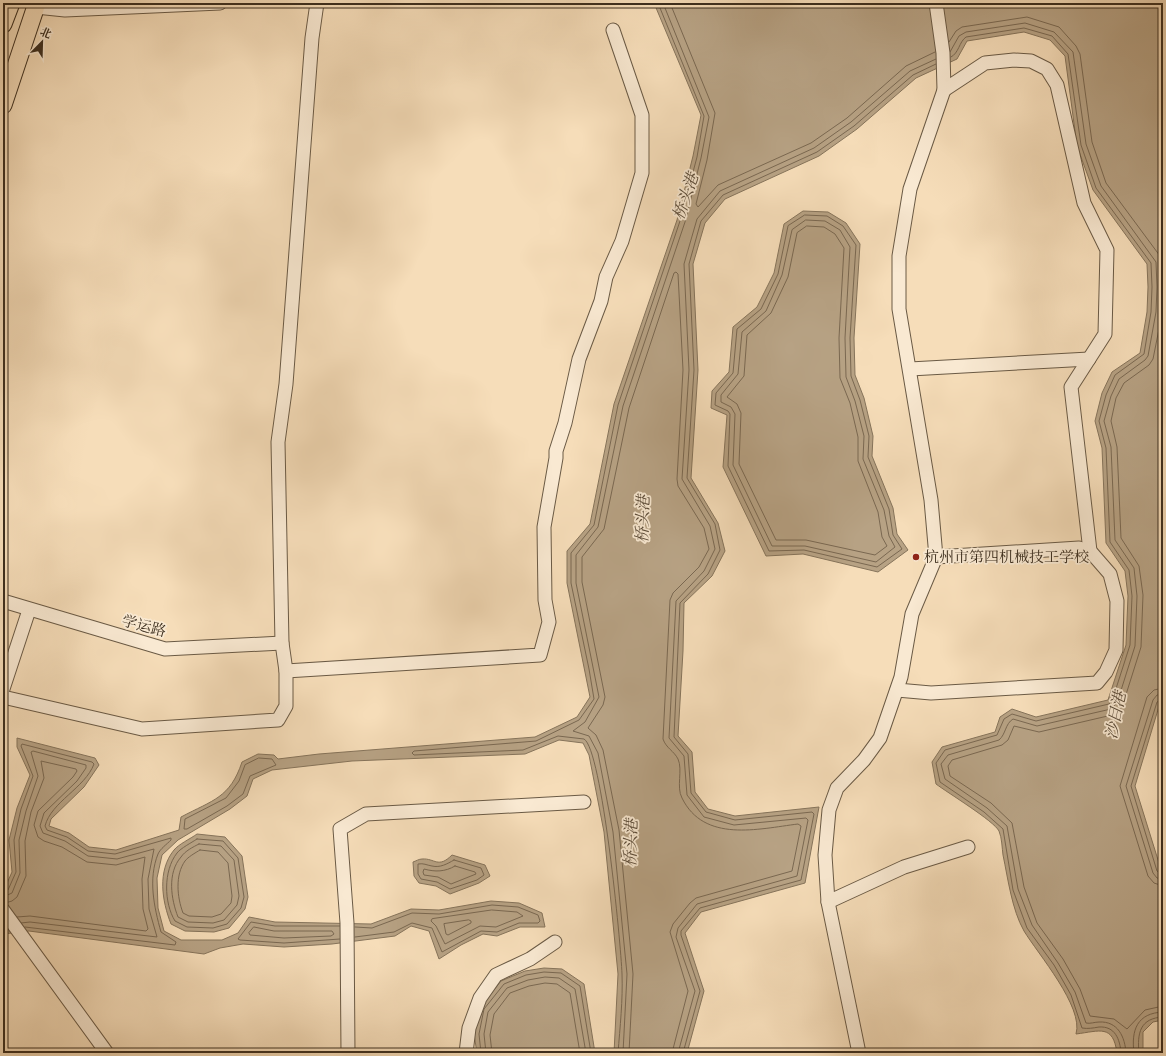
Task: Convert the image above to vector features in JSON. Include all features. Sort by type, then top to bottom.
[{"type":"main road","points":[[3,24],[11,3]]},
{"type":"main road","points":[[3,104],[37,5]]},
{"type":"street","points":[[37,5],[65,10],[220,3]]},
{"type":"street","points":[[3,697],[142,728],[278,720],[286,706],[286,671],[282,643],[278,442],[286,384],[312,38],[317,3]]},
{"type":"street","points":[[859,1053],[828,902],[826,855],[829,810],[837,788],[864,760],[880,738],[897,690],[912,614],[936,557],[931,500],[899,309],[899,256],[910,189],[944,90],[943,53],[936,3]]},
{"type":"street","points":[[286,671],[540,655],[549,622],[545,600],[544,527],[556,451],[565,423],[579,359],[601,301],[606,277],[622,241],[642,173],[642,114],[613,30]]},
{"type":"street","points":[[944,90],[985,63],[1014,60],[1031,61],[1047,69],[1057,85],[1084,203],[1107,250],[1105,334],[1071,387],[1090,551]]},
{"type":"street","points":[[910,370],[1089,359]]},
{"type":"street","points":[[897,690],[931,693],[1097,683],[1106,672],[1116,650],[1117,601],[1110,574],[1090,551],[1079,548],[936,557]]},
{"type":"street","name":"学运路","points":[[3,601],[29,610],[165,649],[282,643]]},
{"type":"street","points":[[3,689],[29,610]]},
{"type":"street","points":[[348,1053],[347,922],[340,829],[366,814],[584,802]]},
{"type":"street","points":[[828,902],[904,867],[968,846]]},
{"type":"street","points":[[3,910],[107,1053]]},
{"type":"street","points":[[466,1053],[469,1028],[480,998],[496,975],[530,959],[555,942]]},
{"type":"water","points":[[654,3],[1163,3],[1163,693],[1135,786],[1163,876],[1163,1020],[1153,1022],[1143,1032],[1143,1053],[1117,1053],[1115,1044],[1109,1033],[1098,1031],[1076,1034],[1077,1023],[1067,996],[1024,931],[1016,914],[999,831],[980,814],[936,784],[932,762],[942,747],[995,732],[1000,717],[1012,709],[1036,717],[1108,700],[1126,645],[1128,596],[1125,571],[1106,543],[1102,448],[1095,421],[1102,393],[1112,372],[1140,353],[1147,312],[1147,264],[1093,190],[1077,146],[1065,56],[1050,40],[1024,32],[967,41],[957,59],[916,78],[857,129],[819,156],[725,199],[705,223],[693,264],[698,370],[691,478],[718,523],[725,551],[712,576],[684,603],[678,736],[692,752],[695,792],[708,809],[735,816],[819,807],[805,883],[701,912],[685,933],[704,991],[687,1053],[614,1053],[618,974],[604,832],[589,755],[583,743],[559,740],[525,754],[352,761],[272,770],[253,779],[247,796],[230,809],[178,840],[162,855],[157,878],[158,908],[164,931],[181,940],[222,940],[238,933],[249,917],[275,922],[371,924],[411,909],[439,910],[491,901],[519,903],[542,913],[545,927],[520,927],[497,936],[483,934],[461,945],[439,959],[429,931],[411,926],[395,936],[332,944],[284,947],[243,944],[220,948],[204,954],[29,931],[3,934],[3,892],[12,872],[9,840],[17,808],[30,775],[17,747],[17,738],[95,758],[99,765],[84,787],[51,819],[49,826],[69,833],[89,847],[116,850],[179,830],[181,817],[219,797],[232,783],[242,762],[258,754],[274,755],[278,759],[319,754],[535,737],[577,717],[590,697],[567,583],[567,551],[590,524],[614,404],[677,220],[693,156],[701,115]]},
{"type":"water","points":[[803,211],[828,212],[846,223],[860,244],[854,338],[855,375],[864,398],[873,436],[872,456],[893,508],[897,534],[908,550],[878,572],[803,554],[766,556],[723,467],[727,415],[711,408],[712,391],[729,372],[733,327],[757,307],[774,273],[784,224]]},
{"type":"water","points":[[197,834],[225,837],[242,856],[248,897],[245,909],[229,928],[214,932],[185,931],[171,924],[165,906],[163,877],[169,858],[176,848]]},
{"type":"water","points":[[452,855],[485,865],[490,876],[479,883],[450,894],[436,886],[419,883],[414,876],[413,862],[426,859],[440,862]]},
{"type":"water","points":[[544,968],[562,969],[584,984],[595,1053],[477,1053],[474,1034],[480,1008],[501,981],[525,971]]},
{"type":"place","name":"杭州市第四机械技工学校","points":[[916,557]]},
{"type":"water label","name":"桥头港","points":[[685,196]]},
{"type":"water label","name":"桥头港","points":[[642,519]]},
{"type":"water label","name":"沙目港","points":[[1115,715]]},
{"type":"water label","name":"桥头港","points":[[630,843]]}]
